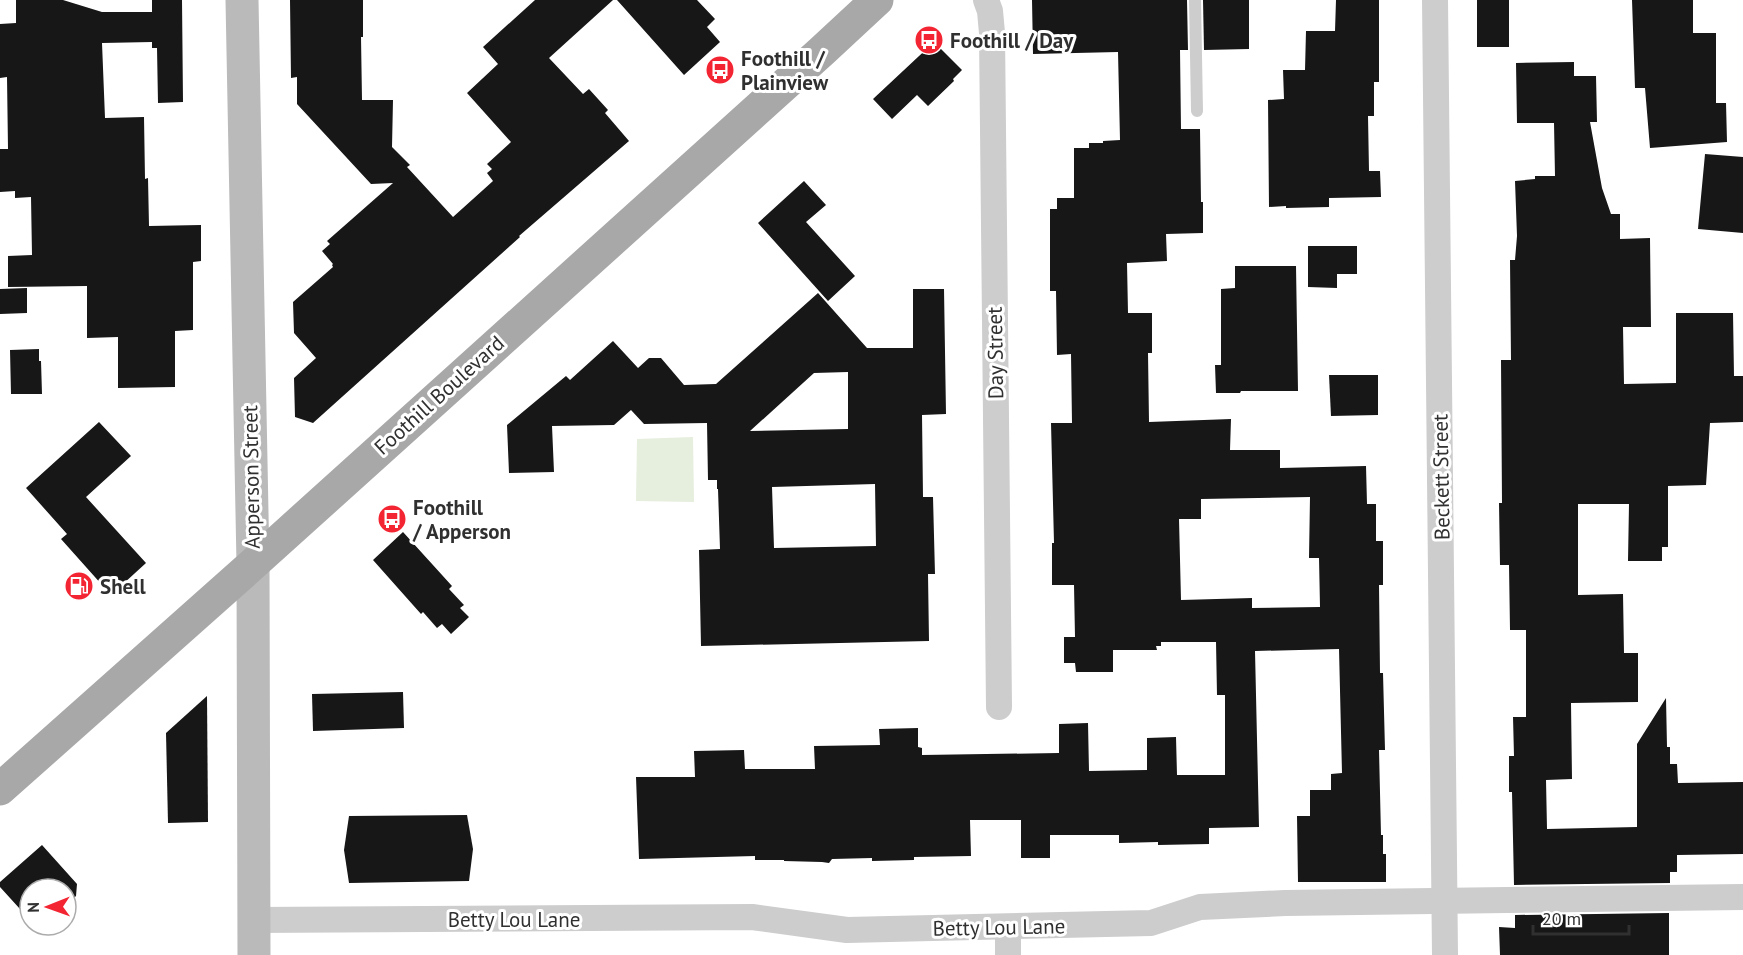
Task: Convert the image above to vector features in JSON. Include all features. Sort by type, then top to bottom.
[{"type":"main road","name":"Apperson Street","points":[[242,0],[253,564],[254,955]]},
{"type":"main road","name":"Foothill Boulevard","points":[[0,789],[253,564],[877,0]]},
{"type":"street","name":"Day Street","points":[[986,0],[990,11],[992,33],[999,707]]},
{"type":"street","name":"Beckett Street","points":[[1436,0],[1445,955]]},
{"type":"street","name":"Betty Lou Lane","points":[[254,920],[752,917],[847,930],[1151,923],[1200,907],[1285,903],[1743,897]]},
{"type":"street","points":[[1008,927],[1008,955]]},
{"type":"lane","points":[[1195,0],[1197,111]]},
{"type":"green space","points":[[693,437],[694,502],[636,501],[637,439]]},
{"type":"building","points":[[16,0],[63,0],[102,12],[152,12],[152,0],[182,0],[183,102],[158,103],[157,48],[152,48],[152,42],[102,43],[105,118],[144,117],[145,179],[148,178],[149,226],[201,225],[201,261],[193,262],[193,330],[175,331],[175,387],[118,388],[118,337],[87,338],[87,286],[8,287],[8,256],[32,255],[31,197],[15,198],[15,191],[0,192],[0,149],[8,149],[7,77],[0,78],[0,24],[16,23]]},
{"type":"building","points":[[290,0],[363,0],[362,100],[393,100],[392,147],[410,165],[407,167],[453,217],[493,181],[487,173],[492,169],[487,164],[511,142],[467,93],[498,64],[483,47],[535,0],[613,0],[549,58],[583,94],[589,89],[608,110],[605,113],[629,141],[519,236],[313,423],[295,417],[294,378],[316,358],[294,333],[293,302],[333,267],[322,251],[330,244],[327,241],[393,183],[371,184],[297,104],[297,77],[291,78]]},
{"type":"building","points":[[617,0],[697,0],[715,19],[707,27],[720,42],[684,75]]},
{"type":"building","points":[[1032,0],[1187,0],[1188,50],[1180,50],[1181,129],[1200,129],[1203,233],[1166,234],[1167,261],[1127,263],[1128,313],[1152,313],[1152,353],[1148,353],[1149,422],[1231,419],[1230,450],[1280,450],[1280,468],[1366,466],[1367,504],[1376,504],[1376,541],[1383,541],[1383,585],[1379,585],[1380,673],[1383,673],[1385,750],[1379,750],[1381,835],[1383,835],[1383,854],[1386,854],[1386,882],[1298,882],[1297,816],[1310,816],[1310,790],[1331,790],[1331,774],[1342,773],[1339,649],[1255,651],[1259,827],[1209,828],[1209,844],[1119,843],[1119,835],[1050,835],[1050,858],[1021,858],[1021,820],[970,820],[971,856],[914,857],[914,860],[872,861],[872,858],[832,859],[829,863],[755,860],[755,856],[639,859],[636,777],[695,777],[694,751],[744,750],[745,769],[815,769],[814,746],[880,745],[879,729],[918,728],[918,747],[922,748],[922,755],[1059,753],[1059,724],[1088,723],[1089,771],[1147,770],[1147,738],[1176,737],[1177,775],[1225,775],[1225,695],[1217,695],[1216,642],[1161,642],[1161,646],[1156,646],[1157,650],[1113,650],[1113,672],[1076,672],[1075,663],[1064,663],[1064,637],[1075,637],[1074,585],[1052,585],[1052,543],[1054,543],[1051,423],[1072,423],[1071,354],[1057,355],[1056,291],[1050,291],[1050,209],[1057,209],[1057,198],[1074,198],[1074,148],[1089,148],[1089,143],[1120,140],[1118,52],[1033,54]],"holes":[[[1310,497],[1309,558],[1319,558],[1320,607],[1252,608],[1252,598],[1181,600],[1179,519],[1201,519],[1201,499]]]},
{"type":"building","points":[[1203,0],[1249,0],[1249,49],[1204,50]]},
{"type":"building","points":[[1336,0],[1379,0],[1379,82],[1374,82],[1374,116],[1368,116],[1369,171],[1380,171],[1381,197],[1329,198],[1329,207],[1269,207],[1268,100],[1284,99],[1283,70],[1305,70],[1306,31],[1335,31]]},
{"type":"building","points":[[1477,0],[1509,0],[1509,47],[1477,47]]},
{"type":"building","points":[[1632,0],[1693,0],[1693,33],[1716,33],[1716,103],[1726,103],[1727,142],[1650,148],[1645,88],[1635,88]]},
{"type":"building","points":[[934,42],[962,70],[928,106],[917,95],[892,119],[873,99]]},
{"type":"building","points":[[1574,62],[1574,76],[1596,76],[1597,122],[1590,122],[1602,188],[1611,214],[1620,214],[1620,239],[1650,238],[1651,327],[1623,327],[1624,384],[1676,383],[1676,313],[1733,313],[1734,376],[1743,376],[1743,422],[1710,423],[1706,485],[1668,486],[1668,547],[1662,547],[1662,561],[1628,561],[1629,504],[1578,504],[1578,595],[1623,594],[1624,653],[1638,653],[1638,702],[1571,703],[1572,779],[1546,780],[1547,829],[1637,827],[1637,744],[1666,698],[1667,747],[1670,747],[1670,764],[1677,764],[1678,783],[1743,782],[1743,854],[1677,855],[1677,872],[1670,872],[1670,883],[1514,885],[1509,756],[1514,756],[1513,717],[1526,717],[1526,630],[1510,630],[1509,565],[1500,565],[1501,360],[1511,360],[1510,260],[1515,260],[1517,236],[1515,181],[1535,179],[1535,176],[1555,176],[1554,123],[1517,123],[1516,63]]},
{"type":"building","points":[[1705,154],[1743,157],[1743,233],[1698,229]]},
{"type":"building","points":[[804,181],[826,205],[806,222],[855,276],[828,301],[758,223]]},
{"type":"building","points":[[1308,246],[1357,246],[1357,274],[1337,274],[1337,288],[1308,287]]},
{"type":"building","points":[[1235,266],[1296,266],[1298,391],[1216,393],[1215,365],[1221,365],[1221,289],[1235,288]]},
{"type":"building","points":[[27,288],[27,313],[0,314],[0,289]]},
{"type":"building","points":[[913,289],[944,289],[946,414],[922,415],[923,497],[933,497],[935,574],[928,574],[929,641],[701,646],[699,550],[720,549],[717,480],[708,480],[707,423],[644,424],[631,410],[614,425],[552,426],[554,472],[509,473],[507,425],[566,376],[570,380],[613,341],[638,368],[649,358],[661,358],[684,385],[716,384],[818,293],[867,348],[913,348]],"holes":[[[848,372],[848,429],[750,431],[814,373]],[[875,484],[876,546],[774,548],[772,487]]]},
{"type":"building","points":[[39,349],[42,394],[11,394],[10,350]]},
{"type":"building","points":[[1329,375],[1378,375],[1378,415],[1331,416]]},
{"type":"building","points":[[99,422],[131,456],[86,497],[146,563],[111,595],[61,539],[67,534],[26,488]]},
{"type":"building","points":[[403,532],[452,586],[449,589],[464,605],[460,608],[469,617],[451,634],[442,624],[437,628],[423,612],[421,614],[373,560]]},
{"type":"building","points":[[403,692],[404,728],[313,731],[312,694]]},
{"type":"building","points":[[207,696],[208,822],[168,823],[166,733]]},
{"type":"building","points":[[467,815],[473,849],[469,881],[349,883],[344,850],[349,816]]},
{"type":"building","points":[[42,845],[71,877],[18,877],[18,907],[0,887],[0,882]]},
{"type":"building","points":[[1669,913],[1669,955],[1500,955],[1499,927],[1515,928],[1515,915]]},
{"type":"place","name":"Foothill / Day","points":[[929,40]]},
{"type":"place","name":"Foothill / Plainview","points":[[720,70]]},
{"type":"place","name":"Foothill / Apperson","points":[[392,519]]},
{"type":"place","name":"Shell","points":[[79,586]]}]
